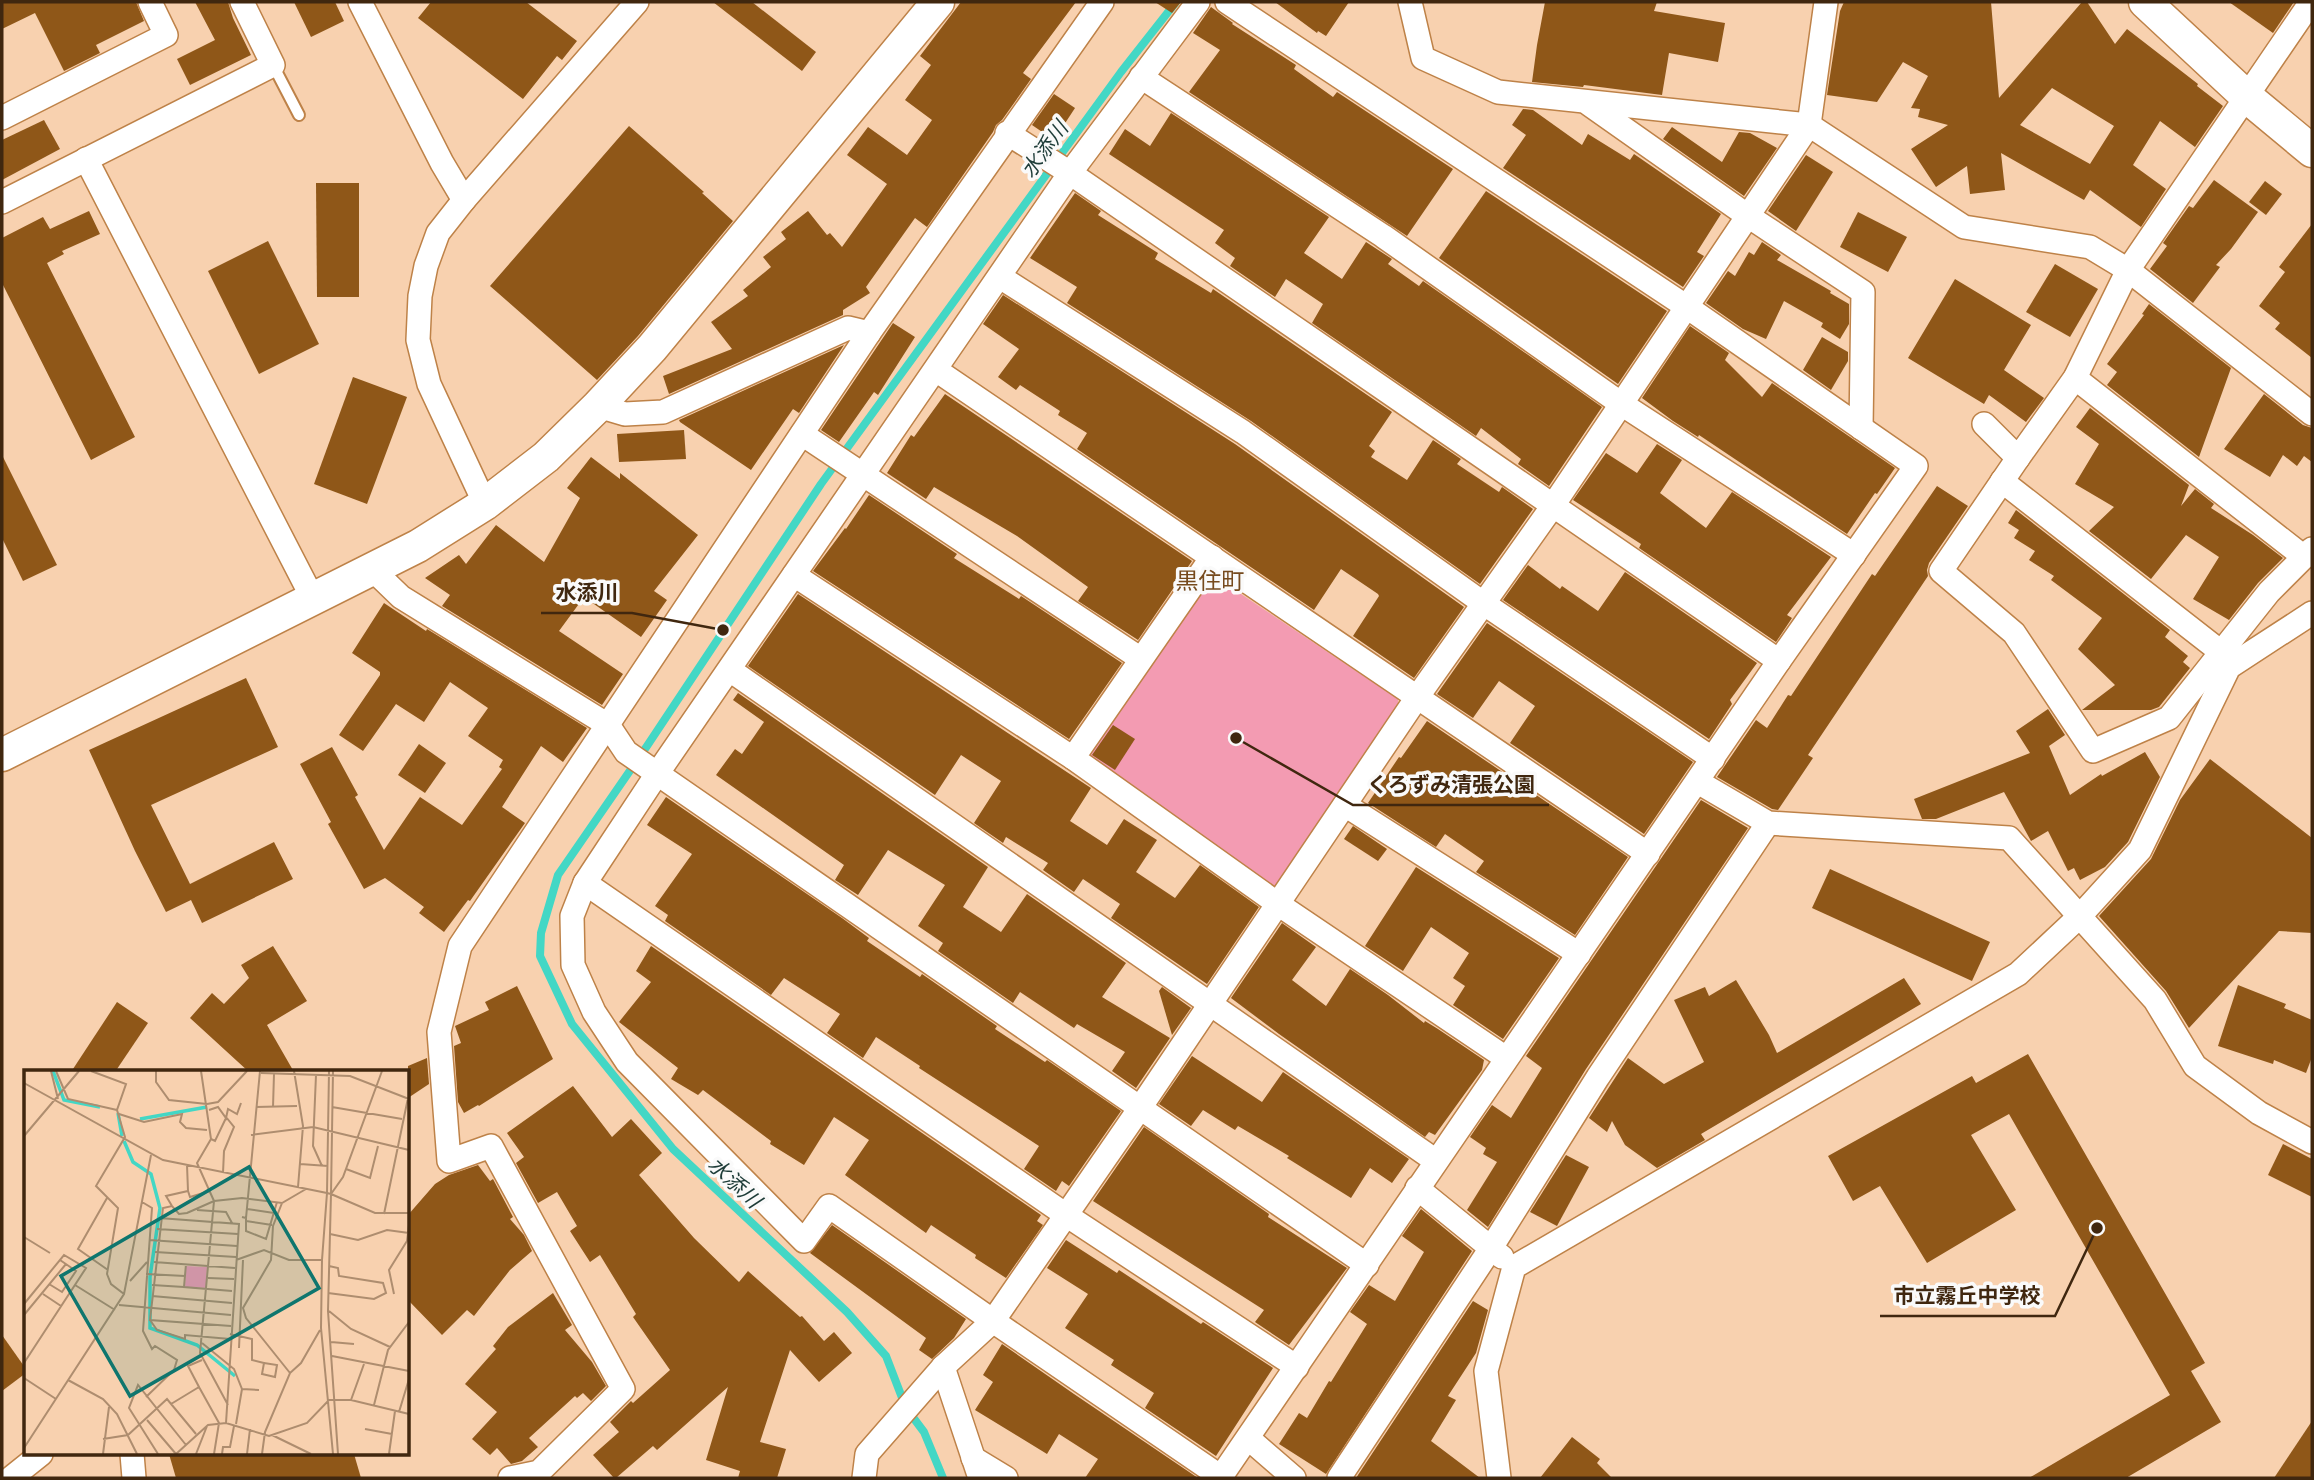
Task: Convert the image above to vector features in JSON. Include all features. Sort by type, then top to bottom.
[{"type":"street","points":[[2,118],[166,35],[150,2]]},
{"type":"street","points":[[2,202],[273,65],[242,2]]},
{"type":"street","points":[[360,2],[442,163],[464,200]]},
{"type":"street","points":[[485,504],[429,384],[418,340],[420,296],[426,266],[438,233],[464,200],[637,2]]},
{"type":"street","points":[[2,755],[418,546],[485,504],[546,457],[652,348],[938,2]]},
{"type":"street","points":[[510,1478],[539,1472],[623,1389],[491,1146],[449,1161],[439,1032],[460,946],[869,333],[1102,2]]},
{"type":"street","points":[[1198,2],[1065,171],[1000,277],[730,670],[643,764],[584,883],[572,916],[573,965],[594,1012],[627,1062],[804,1241],[829,1206],[1220,1478],[1779,661],[1916,466],[1687,307],[1227,2]]},
{"type":"street","points":[[1410,2],[1423,58],[1498,92],[1809,125],[1964,228],[2090,247],[2128,271],[2312,414]]},
{"type":"street","points":[[864,1478],[867,1454],[943,1367],[993,1321],[1418,696],[1552,507],[1809,125],[1823,2]]},
{"type":"street","points":[[2145,2],[2247,97],[2312,151]]},
{"type":"street","points":[[2075,379],[2308,553],[2269,592],[2169,718],[2093,751],[2014,633],[1941,571],[2075,379],[2128,271],[2311,2]]},
{"type":"street","points":[[1141,77],[1383,236],[1620,403],[1854,555]]},
{"type":"street","points":[[1587,102],[1748,216],[1863,292],[1861,428]]},
{"type":"street","points":[[1007,134],[1065,171],[1779,661]]},
{"type":"street","points":[[86,159],[313,599]]},
{"type":"street","points":[[1000,277],[1243,432],[1483,603],[1713,759]]},
{"type":"street","points":[[598,406],[625,414],[663,412],[848,328],[869,333]]},
{"type":"street","points":[[936,370],[1648,853]]},
{"type":"street","points":[[1984,424],[2018,458]]},
{"type":"street","points":[[802,434],[1141,659]]},
{"type":"street","points":[[2002,481],[2221,652]]},
{"type":"street","points":[[1073,758],[1212,557]]},
{"type":"street","points":[[373,570],[401,597],[608,725],[643,764],[1367,1265]]},
{"type":"street","points":[[794,575],[1073,758],[1278,904],[1506,1058]]},
{"type":"street","points":[[1499,1478],[1486,1371],[1514,1267],[2018,974],[2080,916],[2140,850],[2229,667],[2312,612]]},
{"type":"street","points":[[730,670],[1436,1161]]},
{"type":"street","points":[[1698,782],[1768,823],[2009,838],[2155,1000],[2195,1066],[2259,1113],[2312,1142]]},
{"type":"street","points":[[1345,805],[1578,954]]},
{"type":"street","points":[[1339,1478],[1491,1248],[1598,1077],[1768,823]]},
{"type":"street","points":[[584,883],[1066,1215],[1297,1367]]},
{"type":"street","points":[[1417,1188],[1514,1267]]},
{"type":"street","points":[[943,1367],[977,1468],[1006,1478]]},
{"type":"street","points":[[1248,1438],[1294,1478]]},
{"type":"street","points":[[11,1478],[38,1456]]},
{"type":"street","points":[[132,1456],[134,1478]]},
{"type":"lane","points":[[273,65],[299,115]]},
{"type":"shaded area","points":[[1211,574],[1398,699],[1398,704],[1385,726],[1276,889],[1089,763],[1087,749]]},
{"type":"building","points":[[2,2],[136,2],[144,21],[96,45],[100,53],[64,71],[35,13],[2,29]]},
{"type":"building","points":[[195,2],[228,2],[251,55],[190,85],[177,59],[215,40]]},
{"type":"building","points":[[294,2],[335,2],[344,21],[311,37]]},
{"type":"building","points":[[431,2],[526,2],[577,41],[562,60],[557,56],[523,99],[418,18]]},
{"type":"building","points":[[713,2],[752,2],[816,52],[802,71]]},
{"type":"building","points":[[961,2],[1076,2],[1023,73],[1031,79],[996,125],[927,227],[915,218],[866,287],[870,293],[843,310],[843,315],[669,394],[663,376],[732,349],[711,322],[748,296],[743,290],[771,267],[763,257],[786,239],[781,232],[808,211],[827,235],[830,233],[842,247],[887,184],[847,155],[868,127],[907,155],[932,120],[905,100],[931,65],[920,56]]},
{"type":"building","points":[[1155,2],[1181,2],[1172,13]]},
{"type":"building","points":[[1275,2],[1349,2],[1326,36],[1318,31],[1317,33]]},
{"type":"building","points":[[1545,2],[1657,2],[1654,11],[1725,23],[1718,62],[1669,53],[1662,95],[1584,85],[1532,82]]},
{"type":"building","points":[[1844,2],[1991,2],[1999,98],[2082,2],[2087,2],[2115,44],[2127,29],[2223,106],[2195,147],[2160,121],[2133,165],[2166,189],[2141,227],[2090,190],[2084,200],[2001,153],[2005,190],[1970,194],[1967,166],[1936,187],[1911,149],[1948,125],[1918,117],[1920,109],[1911,108],[1928,76],[1903,62],[1877,102],[1827,95],[1840,11]],"holes":[[[2052,88],[2114,126],[2090,164],[2020,125]]]},
{"type":"building","points":[[2229,2],[2294,2],[2273,33]]},
{"type":"building","points":[[1211,7],[1232,24],[1296,65],[1294,69],[1333,97],[1337,92],[1453,169],[1407,236],[1189,92],[1220,50],[1193,33]]},
{"type":"building","points":[[1054,94],[1075,108],[1054,140],[1032,125]]},
{"type":"building","points":[[1523,109],[1533,110],[1582,145],[1588,134],[1630,160],[1634,154],[1721,214],[1697,252],[1704,256],[1683,287],[1503,168],[1526,135],[1512,125]]},
{"type":"building","points":[[1171,113],[1329,217],[1304,253],[1342,279],[1366,242],[1392,259],[1388,264],[1419,286],[1423,281],[1602,407],[1549,486],[1518,464],[1521,459],[1481,428],[1476,436],[1312,323],[1323,304],[1286,279],[1275,297],[1230,266],[1235,258],[1215,243],[1224,230],[1109,154],[1125,129],[1150,146]]},
{"type":"building","points":[[44,120],[60,149],[2,180],[2,140]]},
{"type":"building","points":[[629,126],[733,221],[638,336],[597,380],[490,286]]},
{"type":"building","points":[[1672,127],[1722,162],[1739,132],[1750,133],[1777,148],[1744,196],[1663,139]]},
{"type":"building","points":[[1806,155],[1833,172],[1796,231],[1768,211]]},
{"type":"building","points":[[2214,180],[2258,212],[2216,265],[2220,267],[2193,303],[2150,269],[2167,246],[2163,243],[2189,206],[2193,208]]},
{"type":"building","points":[[2265,181],[2282,194],[2266,215],[2249,202]]},
{"type":"building","points":[[316,183],[359,183],[359,297],[317,297]]},
{"type":"building","points":[[1486,191],[1667,311],[1618,384],[1439,258]]},
{"type":"building","points":[[1075,193],[1101,211],[1098,215],[1158,253],[1155,259],[1211,293],[1213,289],[1392,412],[1369,446],[1375,451],[1371,457],[1407,480],[1433,440],[1461,459],[1457,464],[1499,492],[1502,487],[1533,509],[1480,584],[1251,421],[1067,303],[1077,287],[1030,258]]},
{"type":"building","points":[[89,211],[100,234],[62,251],[64,254],[47,263],[135,437],[91,460],[2,283],[2,238],[43,217],[50,229]]},
{"type":"building","points":[[1858,212],[1907,237],[1888,272],[1840,247]]},
{"type":"building","points":[[2312,224],[2312,358],[2275,329],[2280,323],[2259,306],[2285,272],[2279,267]]},
{"type":"building","points":[[268,241],[319,344],[259,374],[208,271]]},
{"type":"building","points":[[1762,242],[1781,255],[1777,260],[1849,304],[1849,324],[1840,339],[1821,327],[1823,323],[1784,301],[1766,339],[1743,329],[1706,303],[1728,271],[1735,276],[1749,252],[1754,255]]},
{"type":"building","points":[[2055,264],[2098,289],[2070,337],[2026,312]]},
{"type":"building","points":[[1955,279],[2031,325],[2004,370],[2044,398],[2026,422],[1989,395],[1984,404],[1908,358]]},
{"type":"building","points":[[1003,295],[1235,444],[1464,607],[1414,678],[1353,636],[1378,594],[1341,569],[1314,610],[1077,449],[1087,433],[1058,415],[1060,411],[1020,385],[1016,390],[998,377],[1019,349],[983,324]]},
{"type":"building","points":[[2149,304],[2231,368],[2199,457],[2107,385],[2117,372],[2107,364],[2144,315],[2142,314]]},
{"type":"building","points":[[893,323],[915,337],[878,395],[874,392],[839,442],[821,430]]},
{"type":"building","points":[[1690,326],[1729,353],[1725,360],[1762,397],[1772,383],[1895,468],[1847,534],[1642,398]]},
{"type":"building","points":[[1822,337],[1848,352],[1848,361],[1831,390],[1803,370]]},
{"type":"building","points":[[844,345],[799,413],[793,409],[751,470],[679,420]]},
{"type":"building","points":[[353,377],[407,397],[367,504],[314,484]]},
{"type":"building","points":[[945,394],[1192,561],[1138,640],[1078,601],[1088,587],[1017,536],[934,487],[926,499],[887,473],[911,435],[914,437]]},
{"type":"building","points":[[2264,394],[2303,425],[2312,428],[2312,462],[2304,456],[2297,466],[2283,455],[2270,477],[2224,449]]},
{"type":"building","points":[[2090,408],[2189,485],[2181,506],[2195,489],[2214,504],[2211,508],[2283,558],[2258,583],[2229,620],[2193,599],[2219,557],[2186,535],[2151,579],[2089,531],[2114,507],[2075,484],[2099,444],[2076,427]]},
{"type":"building","points":[[684,430],[686,459],[619,462],[617,434]]},
{"type":"building","points":[[1657,444],[1682,460],[1660,493],[1706,528],[1732,492],[1831,557],[1787,615],[1792,618],[1776,642],[1639,548],[1641,544],[1573,500],[1606,453],[1637,473]]},
{"type":"building","points":[[2,455],[57,565],[23,581],[2,538]]},
{"type":"building","points":[[591,457],[620,479],[620,473],[698,535],[654,591],[667,600],[641,637],[584,597],[559,631],[623,674],[602,705],[442,606],[450,595],[425,578],[459,555],[466,564],[496,525],[544,562],[580,498],[567,488]]},
{"type":"building","points":[[1937,486],[1968,506],[1929,563],[1928,576],[1808,755],[1813,758],[1778,810],[1717,777],[1756,720],[1767,728],[1872,574],[1875,576]]},
{"type":"building","points":[[869,495],[957,554],[954,558],[1019,599],[1021,596],[1122,663],[1069,739],[813,571]]},
{"type":"building","points":[[2016,510],[2170,630],[2165,637],[2188,656],[2183,662],[2190,668],[2159,707],[2151,710],[2082,710],[2115,685],[2078,649],[2102,618],[2051,580],[2054,576],[2029,560],[2035,551],[2014,538],[2019,530],[2008,523]]},
{"type":"building","points":[[1528,565],[1560,589],[1562,586],[1598,611],[1625,572],[1757,663],[1730,700],[1732,704],[1709,739],[1503,600]]},
{"type":"building","points":[[798,594],[1091,788],[1070,821],[1107,845],[1124,819],[1157,840],[1136,872],[1175,898],[1200,865],[1259,907],[1207,984],[1111,918],[1120,904],[1083,879],[1074,892],[1043,870],[1048,863],[1006,837],[1003,843],[974,823],[1001,781],[961,755],[935,795],[748,666]]},
{"type":"building","points":[[384,603],[587,728],[563,762],[541,746],[502,807],[525,823],[470,901],[468,900],[444,932],[419,913],[424,907],[385,878],[364,889],[328,824],[331,822],[300,764],[332,747],[384,850],[420,797],[462,825],[502,769],[499,767],[503,760],[468,736],[488,708],[450,682],[424,722],[396,704],[363,751],[339,735],[380,675],[380,672],[352,653]]},
{"type":"building","points":[[1487,623],[1693,762],[1644,834],[1510,743],[1535,706],[1499,681],[1473,718],[1437,694]]},
{"type":"building","points":[[246,678],[278,747],[151,805],[190,884],[274,842],[293,879],[202,923],[191,900],[166,912],[89,750]]},
{"type":"building","points":[[738,693],[988,867],[963,907],[1001,932],[1027,894],[1126,963],[1102,997],[1170,1038],[1136,1088],[1112,1071],[1125,1052],[1077,1024],[1074,1028],[1020,992],[1013,1003],[938,951],[943,943],[918,926],[945,885],[888,850],[858,895],[835,880],[844,865],[716,775],[735,749],[742,754],[764,722],[733,700]]},
{"type":"building","points":[[2048,709],[2065,735],[2049,746],[2070,795],[2101,774],[2102,776],[2145,752],[2160,777],[2128,842],[2105,867],[2080,880],[2074,868],[2068,871],[2048,831],[2031,841],[2004,792],[1936,819],[1922,819],[1914,799],[2030,753],[2016,731]]},
{"type":"building","points":[[1427,721],[1628,857],[1575,935],[1476,872],[1484,861],[1445,834],[1436,847],[1368,803]]},
{"type":"building","points":[[1113,725],[1135,739],[1115,770],[1092,755]]},
{"type":"building","points":[[419,744],[446,763],[425,793],[398,775]]},
{"type":"building","points":[[2210,759],[2312,838],[2312,933],[2279,931],[2189,1028],[2166,991],[2099,916],[2151,859],[2180,800]]},
{"type":"building","points":[[666,797],[842,918],[869,938],[867,941],[920,977],[922,974],[997,1026],[995,1029],[1045,1062],[1047,1060],[1121,1111],[1069,1186],[1062,1181],[1056,1191],[1024,1169],[1039,1146],[876,1037],[863,1058],[827,1033],[840,1014],[784,978],[771,995],[665,921],[668,915],[655,906],[692,854],[647,825]]},
{"type":"building","points":[[1701,800],[1748,828],[1586,1069],[1488,1227],[1467,1210],[1497,1162],[1483,1154],[1486,1148],[1470,1137],[1492,1105],[1511,1118],[1542,1068],[1526,1056]]},
{"type":"building","points":[[1353,826],[1387,849],[1378,861],[1344,839]]},
{"type":"building","points":[[1416,867],[1559,958],[1503,1039],[1453,1005],[1465,986],[1453,978],[1469,953],[1431,927],[1403,971],[1365,946]]},
{"type":"building","points":[[1830,869],[1990,942],[1972,981],[1812,908]]},
{"type":"building","points":[[1282,923],[1316,947],[1292,980],[1326,1006],[1350,969],[1424,1023],[1425,1021],[1438,1029],[1484,1060],[1482,1070],[1435,1135],[1429,1132],[1425,1137],[1231,998]]},
{"type":"building","points":[[273,946],[307,1001],[267,1025],[293,1070],[247,1070],[190,1018],[212,993],[224,1004],[249,978],[241,965]]},
{"type":"building","points":[[651,946],[1041,1215],[1037,1221],[1043,1225],[1006,1278],[931,1225],[926,1233],[845,1175],[869,1140],[834,1117],[804,1165],[770,1144],[771,1141],[703,1090],[698,1095],[671,1079],[678,1068],[619,1022],[651,982],[636,971]]},
{"type":"building","points":[[1904,978],[1921,1004],[1701,1134],[1705,1140],[1657,1168],[1625,1145],[1612,1121],[1607,1132],[1589,1118],[1628,1058],[1664,1084],[1704,1062],[1674,1000],[1705,987],[1709,996],[1736,980],[1777,1053]]},
{"type":"building","points":[[2238,985],[2286,1004],[2284,1008],[2312,1020],[2312,1057],[2306,1073],[2274,1060],[2273,1064],[2218,1046]]},
{"type":"building","points":[[517,986],[553,1059],[464,1113],[458,1102],[454,1046],[461,1043],[455,1026],[489,1010],[485,1002]]},
{"type":"building","points":[[1162,987],[1191,1008],[1172,1035],[1159,991]]},
{"type":"building","points":[[117,1002],[148,1023],[116,1070],[72,1070]]},
{"type":"building","points":[[2028,1054],[2205,1363],[2191,1371],[2221,1422],[2126,1478],[2029,1478],[2170,1395],[2009,1114],[1971,1135],[2016,1210],[1927,1263],[1880,1186],[1853,1201],[1828,1156],[1972,1076],[1976,1083]]},
{"type":"building","points":[[1192,1056],[1262,1102],[1283,1072],[1409,1159],[1392,1183],[1370,1168],[1351,1198],[1287,1158],[1289,1156],[1238,1126],[1235,1130],[1203,1110],[1191,1126],[1159,1104]]},
{"type":"building","points":[[427,1058],[429,1084],[410,1097],[410,1070],[408,1066]]},
{"type":"building","points":[[573,1086],[612,1137],[631,1119],[662,1153],[639,1175],[694,1238],[739,1282],[748,1271],[802,1316],[824,1341],[834,1332],[852,1353],[819,1382],[790,1350],[760,1442],[786,1449],[777,1478],[738,1478],[740,1471],[706,1460],[728,1387],[657,1450],[653,1446],[616,1478],[593,1455],[619,1432],[610,1422],[631,1401],[633,1403],[670,1370],[633,1317],[636,1314],[600,1255],[590,1262],[570,1231],[577,1226],[557,1192],[538,1203],[516,1163],[524,1157],[507,1133]]},
{"type":"building","points":[[1144,1127],[1269,1214],[1268,1217],[1347,1268],[1289,1345],[1255,1322],[1264,1310],[1093,1201]]},
{"type":"building","points":[[2283,1144],[2312,1159],[2312,1197],[2268,1175]]},
{"type":"building","points":[[1566,1155],[1589,1167],[1557,1226],[1530,1212]]},
{"type":"building","points":[[478,1165],[490,1181],[493,1179],[513,1217],[510,1219],[524,1235],[532,1251],[510,1270],[474,1316],[467,1310],[442,1335],[410,1302],[410,1213],[435,1184],[449,1175]]},
{"type":"building","points":[[1421,1209],[1472,1251],[1326,1474],[1279,1444],[1299,1413],[1307,1418],[1367,1324],[1350,1312],[1369,1285],[1395,1301],[1424,1252],[1402,1236]]},
{"type":"building","points":[[832,1225],[966,1319],[954,1338],[932,1359],[919,1350],[926,1338],[810,1253]]},
{"type":"building","points":[[1066,1240],[1117,1273],[1119,1270],[1273,1368],[1216,1456],[1145,1408],[1154,1393],[1111,1365],[1114,1360],[1065,1328],[1088,1294],[1047,1268]]},
{"type":"building","points":[[553,1293],[572,1325],[565,1330],[592,1362],[606,1386],[591,1401],[583,1393],[577,1398],[575,1396],[529,1438],[538,1447],[522,1461],[511,1464],[497,1448],[490,1455],[472,1439],[497,1412],[465,1384],[496,1349],[493,1346],[508,1327]]},
{"type":"building","points":[[1473,1301],[1488,1310],[1476,1353],[1448,1396],[1456,1400],[1431,1441],[1480,1478],[1356,1478]]},
{"type":"building","points":[[2,1335],[24,1366],[24,1374],[2,1391]]},
{"type":"building","points":[[1002,1344],[1198,1478],[1085,1478],[1098,1459],[1059,1434],[1047,1454],[975,1410],[993,1382],[983,1375]]},
{"type":"building","points":[[2312,1421],[2312,1478],[2274,1478]]},
{"type":"building","points":[[1572,1437],[1600,1459],[1597,1463],[1612,1478],[1540,1478]]},
{"type":"building","points":[[170,1456],[355,1456],[361,1478],[176,1478]]},
{"type":"waterway","name":"水添川","points":[[943,1478],[924,1432],[906,1408],[886,1356],[847,1312],[673,1149],[572,1024],[540,956],[541,933],[558,875],[821,484],[1121,72],[1176,2]]},
{"type":"place","name":"水添川","points":[[723,630]]},
{"type":"place","name":"くろずみ清張公園","points":[[1236,738]]},
{"type":"place","name":"市立霧丘中学校","points":[[2097,1228]]},
{"type":"district","name":"黒住町","points":[[1210,582]]}]
